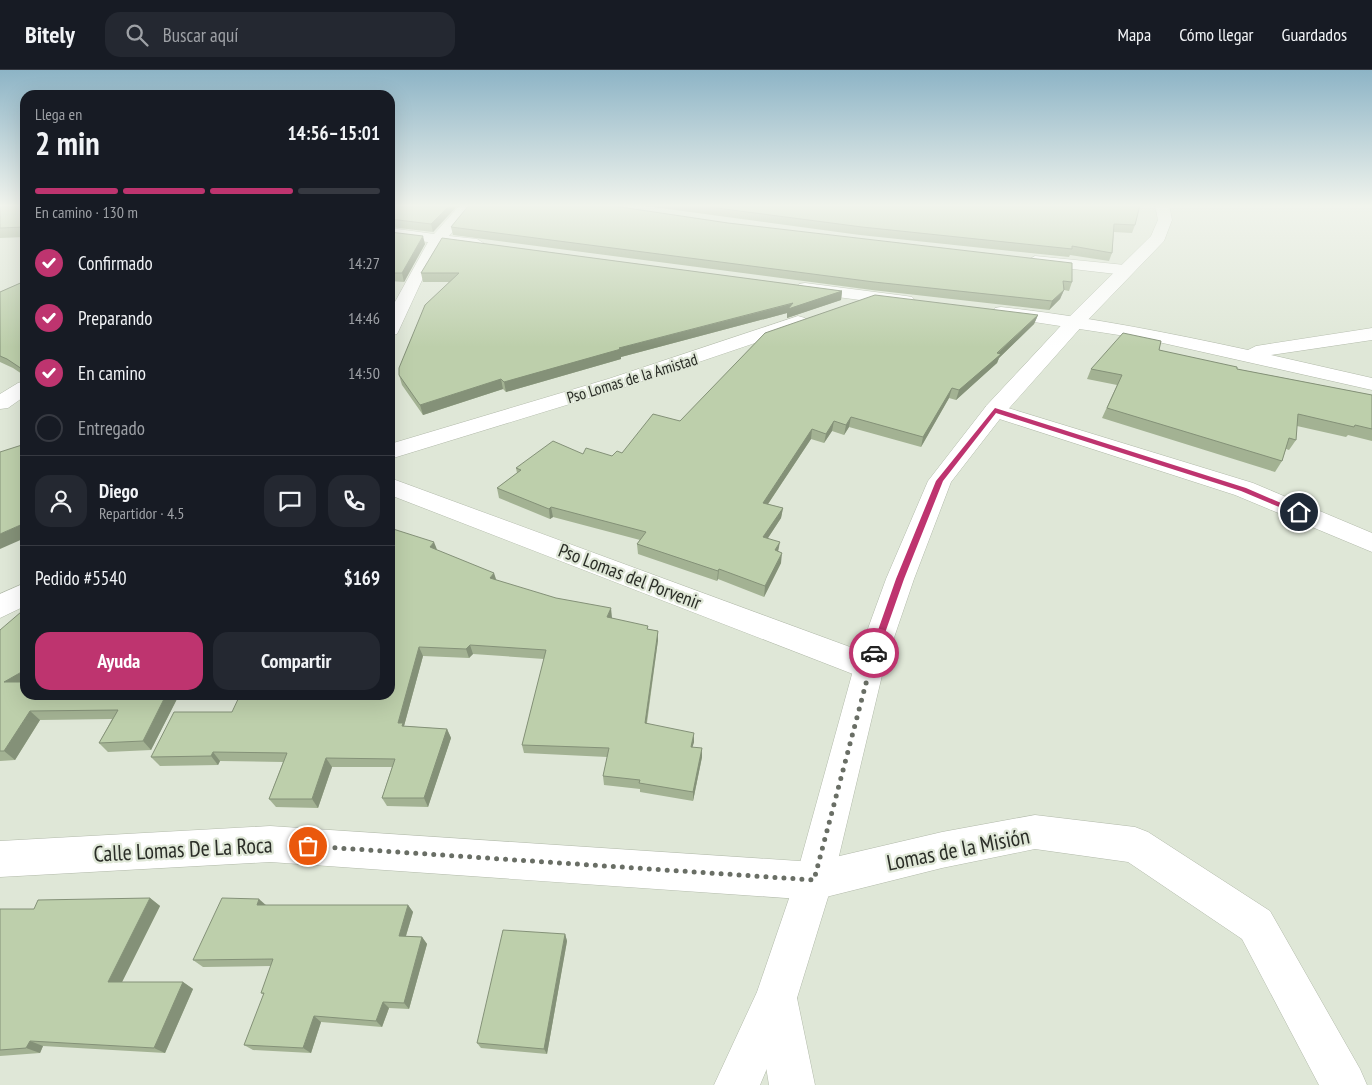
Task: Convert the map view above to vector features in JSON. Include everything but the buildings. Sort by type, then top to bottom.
[{"type":"street","points":[[395,320],[415,278],[430,252]]},
{"type":"street","points":[[737,1085],[776,998],[814,880],[869,667],[900,579],[940,481],[995,410],[1076,321],[1125,270],[1145,252]]},
{"type":"street","points":[[1022,260],[1125,270]]},
{"type":"street","points":[[785,285],[921,303]]},
{"type":"street","name":"Pso Lomas de la Amistad","points":[[395,450],[695,359],[872,297]]},
{"type":"street","points":[[988,311],[1076,321],[1145,333],[1372,384]]},
{"type":"street","points":[[1237,355],[1372,334]]},
{"type":"street","points":[[995,410],[1244,489],[1372,543]]},
{"type":"street","name":"Pso Lomas del Porvenir","points":[[395,488],[869,667]]},
{"type":"street","points":[[0,607],[20,596]]},
{"type":"street","name":"Lomas de la Misión","points":[[814,880],[942,850],[1035,832],[1135,845],[1256,925],[1344,1085]]},
{"type":"street","name":"Calle Lomas De La Roca","points":[[0,859],[270,844],[814,880]]},
{"type":"street","points":[[776,998],[792,1085]]},
{"type":"way so far","points":[[308,846],[814,880],[874,653]]},
{"type":"route","points":[[874,653],[900,579],[940,481],[995,410],[1244,489],[1299,512]]}]
